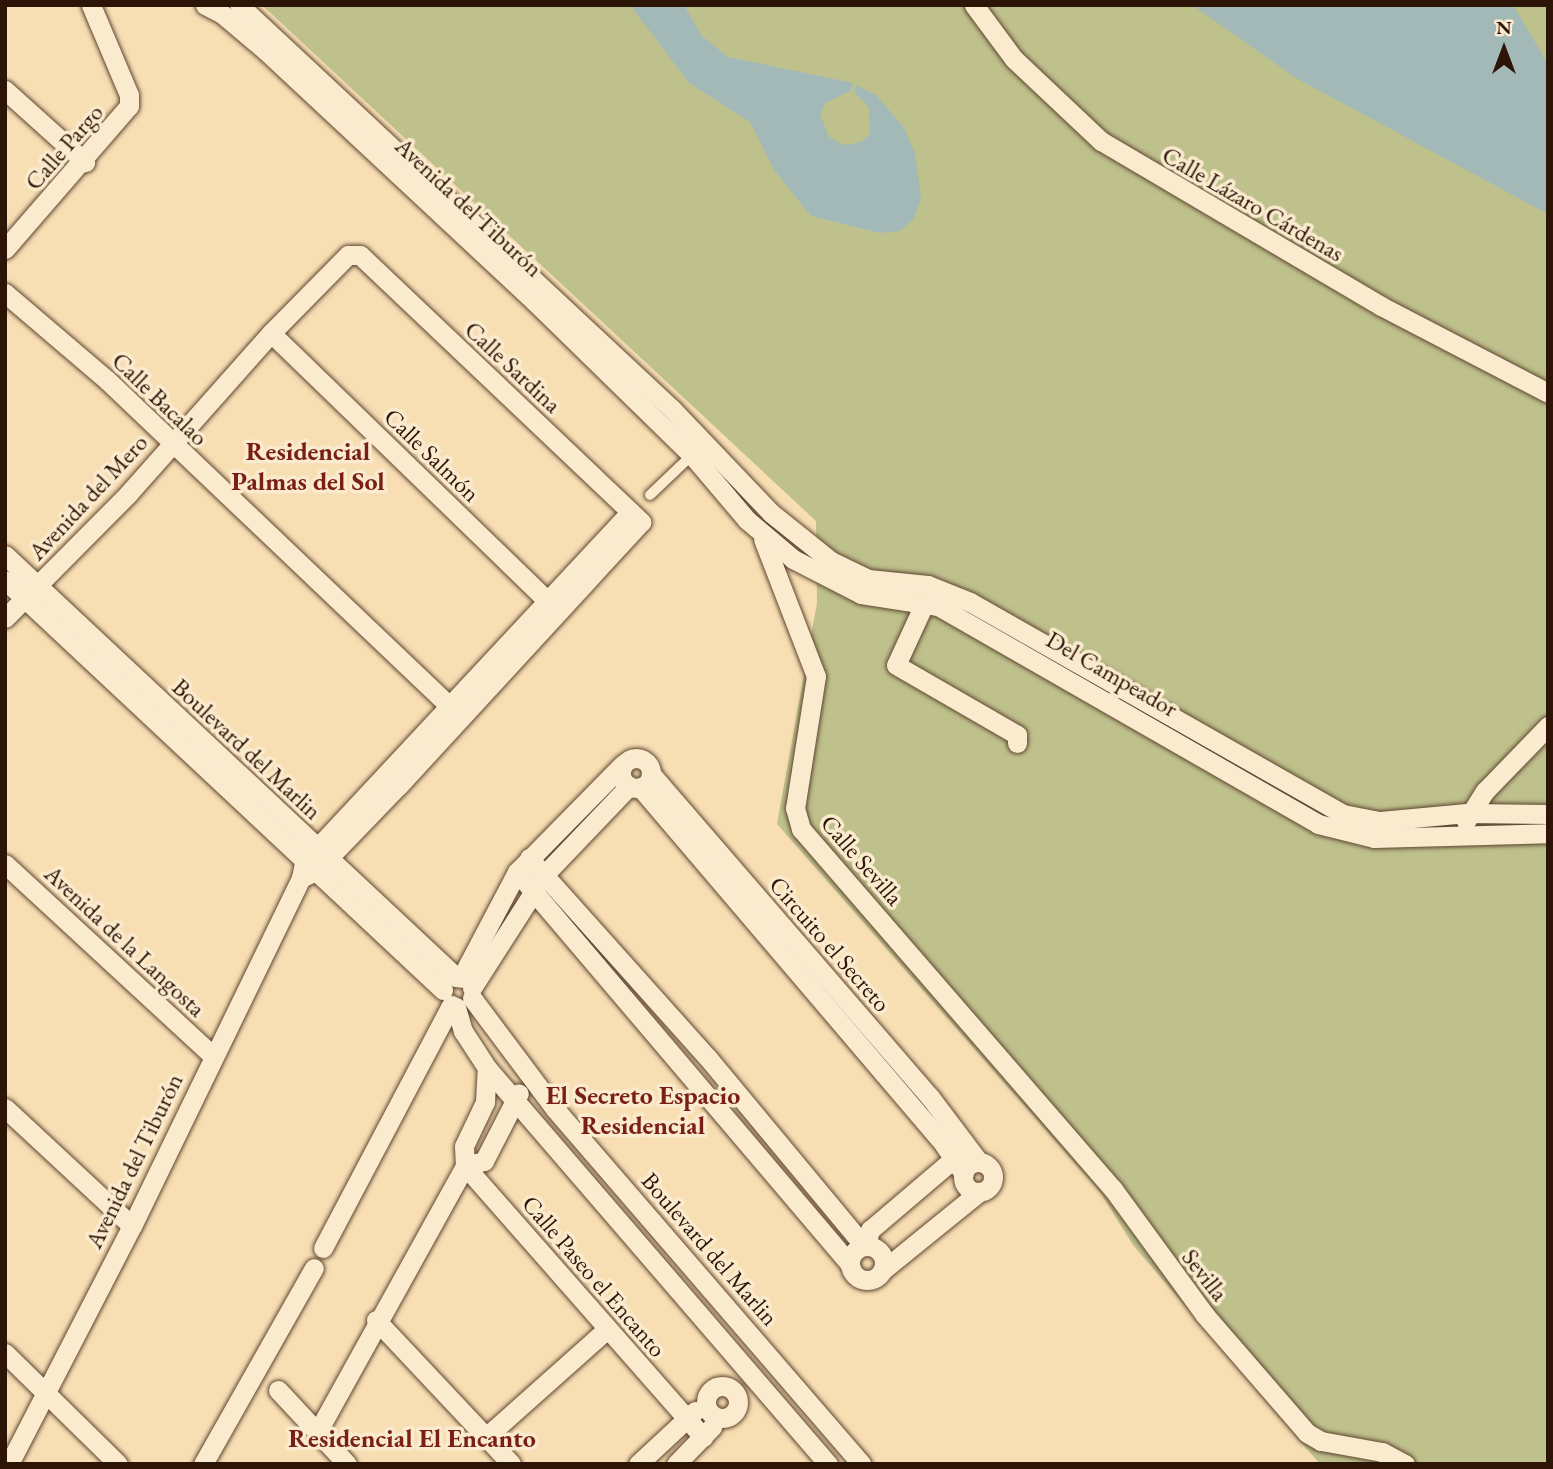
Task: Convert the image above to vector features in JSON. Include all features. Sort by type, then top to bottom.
[{"type":"street","name":"Calle Pargo","points":[[5,249],[85,162],[129,106],[129,95],[92,5]]},
{"type":"street","name":"Avenida del Tiburón","points":[[205,5],[221,13],[322,91]]},
{"type":"street","name":"Avenida del Tiburón","points":[[239,5],[322,91],[698,449]]},
{"type":"street","name":"Calle Lázaro Cárdenas","points":[[974,5],[1033,79],[1101,141],[1370,300],[1548,393]]},
{"type":"street","points":[[5,90],[85,162]]},
{"type":"street","name":"Avenida del Mero","points":[[5,618],[170,445],[271,333],[348,255]]},
{"type":"street","name":"Calle Sardina","points":[[348,255],[360,256],[636,517]]},
{"type":"street","name":"Calle Bacalao","points":[[5,293],[107,380],[170,445],[455,712]]},
{"type":"street","name":"Calle Salmón","points":[[271,333],[554,607]]},
{"type":"street","name":"Del Campeador","points":[[698,449],[831,561],[868,579],[944,590],[1062,664],[1268,783],[1318,824],[1360,837],[1466,823],[1547,824]]},
{"type":"street","name":"Del Campeador","points":[[698,449],[786,566],[861,594],[925,602],[1062,664]]},
{"type":"street","points":[[758,530],[771,513]]},
{"type":"street","name":"Avenida del Tiburón","points":[[9,1464],[132,1226],[212,1055],[313,863],[636,517]]},
{"type":"street","points":[[786,566],[802,538]]},
{"type":"street","name":"Boulevard del Marlin","points":[[5,555],[31,592],[313,863],[391,928],[459,992],[771,1355],[858,1462]]},
{"type":"street","name":"Calle Sevilla","points":[[786,566],[816,676],[797,820],[1003,1063]]},
{"type":"street","name":"Boulevard del Marlin","points":[[5,580],[31,592]]},
{"type":"street","points":[[925,602],[896,665],[1017,735],[1017,743]]},
{"type":"street","points":[[1466,823],[1548,726]]},
{"type":"street","points":[[323,1248],[523,865],[622,765],[631,758],[643,759],[640,782],[539,881],[459,992]]},
{"type":"street","points":[[622,765],[621,777],[640,782]]},
{"type":"street","name":"Circuito el Secreto","points":[[640,782],[808,957],[966,1160]]},
{"type":"street","name":"Circuito el Secreto","points":[[640,782],[792,971],[966,1160]]},
{"type":"street","name":"Avenida de la Langosta","points":[[5,864],[212,1055]]},
{"type":"street","points":[[523,865],[708,1058],[865,1245],[879,1250],[883,1270]]},
{"type":"street","points":[[539,881],[690,1072],[849,1263],[851,1270],[863,1280],[883,1270],[993,1181],[990,1168],[966,1160]]},
{"type":"street","points":[[792,971],[808,957]]},
{"type":"street","name":"Boulevard del Marlin","points":[[459,992],[463,1031],[487,1068],[828,1464]]},
{"type":"street","points":[[690,1072],[708,1058]]},
{"type":"street","name":"Sevilla","points":[[1003,1063],[1113,1189],[1204,1314],[1307,1433],[1321,1441],[1382,1452],[1405,1464]]},
{"type":"street","points":[[465,1166],[484,1161],[516,1102],[522,1067]]},
{"type":"street","points":[[318,1431],[376,1320],[465,1166],[464,1146],[485,1102],[487,1068]]},
{"type":"street","points":[[5,1108],[132,1226]]},
{"type":"street","points":[[849,1263],[865,1245],[870,1230],[966,1160]]},
{"type":"street","points":[[966,1160],[967,1187],[979,1192]]},
{"type":"street","name":"Calle Paseo el Encanto","points":[[465,1166],[703,1437]]},
{"type":"street","points":[[203,1464],[314,1268]]},
{"type":"street","points":[[376,1320],[511,1464]]},
{"type":"street","points":[[487,1436],[607,1329]]},
{"type":"street","points":[[5,1353],[47,1390],[118,1464]]},
{"type":"street","points":[[748,1372],[771,1355]]},
{"type":"street","points":[[638,1464],[706,1401],[717,1387],[734,1392],[736,1410],[720,1418],[676,1464]]},
{"type":"street","points":[[278,1390],[347,1464]]},
{"type":"street","points":[[706,1401],[710,1412],[720,1418]]},
{"type":"lane","points":[[650,495],[698,449]]},
{"type":"green space","points":[[262,5],[1548,5],[1548,1464],[1320,1464],[1133,1245],[1100,1192],[777,824],[817,603],[816,521]]},
{"type":"water","points":[[630,5],[684,5],[702,36],[728,57],[853,83],[851,91],[825,103],[820,114],[829,137],[844,145],[861,142],[870,134],[869,108],[854,92],[856,85],[876,95],[904,128],[915,153],[921,198],[914,218],[900,231],[879,233],[811,216],[774,170],[750,122],[689,83]]},
{"type":"water","points":[[1192,5],[1513,5],[1548,64],[1548,214],[1296,78]]},
{"type":"district","name":"Residencial Palmas del Sol","points":[[308,467]]},
{"type":"district","name":"El Secreto Espacio Residencial","points":[[643,1111]]},
{"type":"district","name":"Residencial El Encanto","points":[[412,1439]]}]
